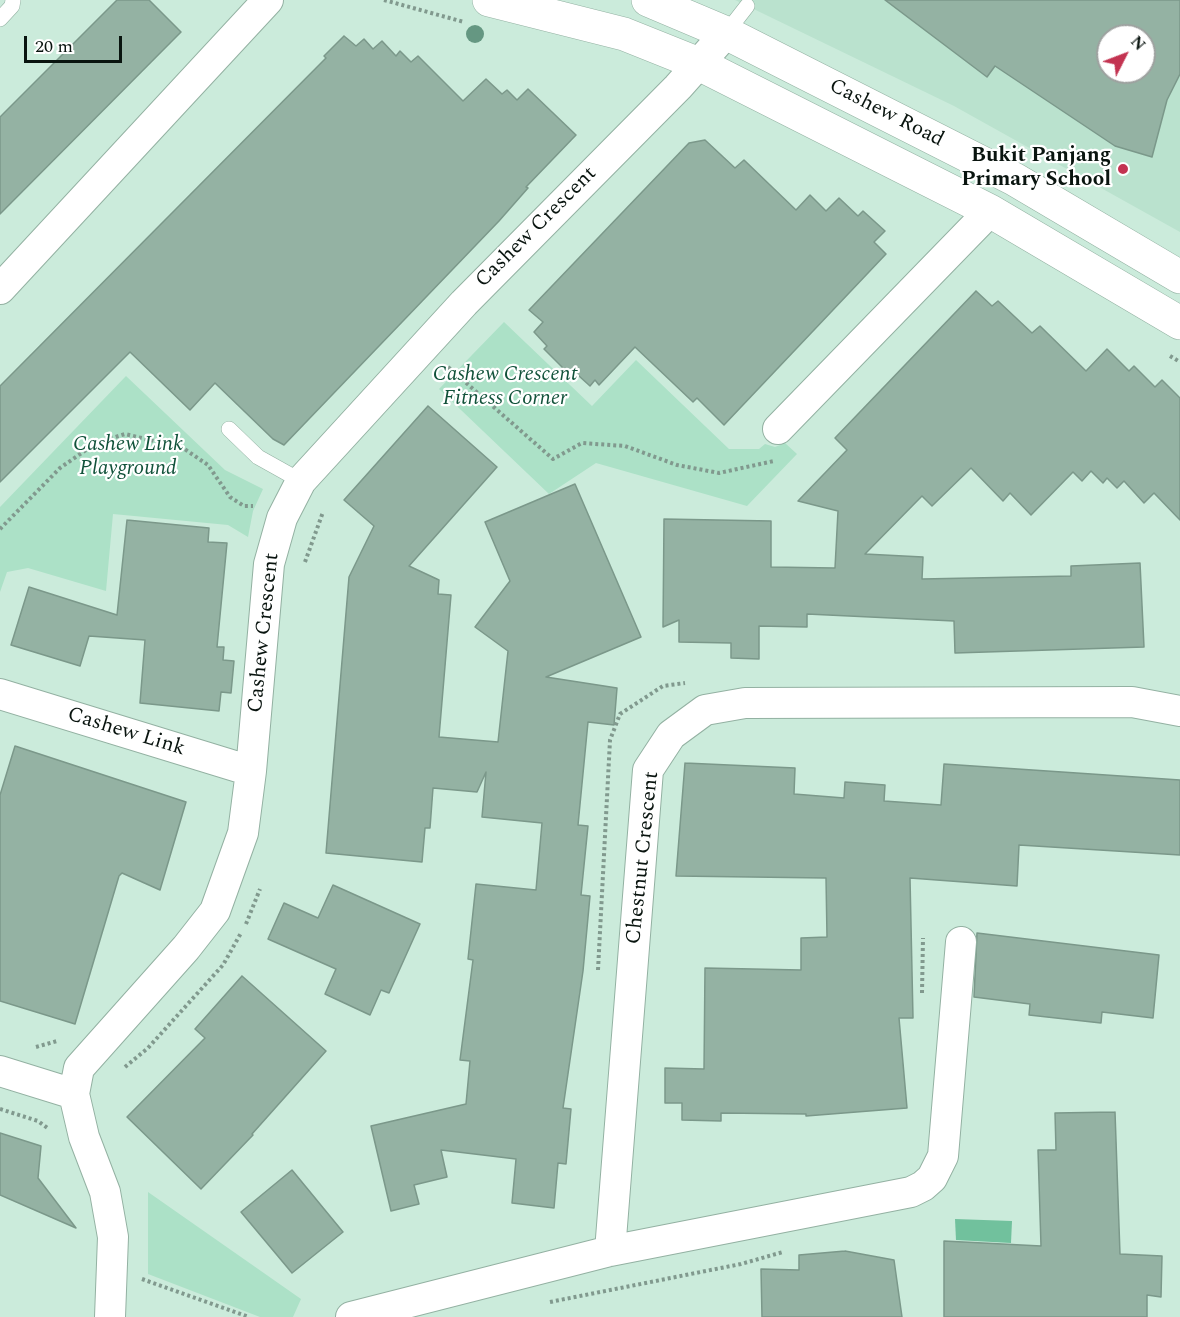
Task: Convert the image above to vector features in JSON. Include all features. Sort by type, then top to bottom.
[{"type":"street","points":[[0,289],[268,0]]},
{"type":"street","name":"Cashew Road","points":[[648,0],[726,33],[1014,179],[1180,278]]},
{"type":"street","name":"Cashew Road","points":[[479,12],[624,34],[699,64],[990,211],[1180,323]]},
{"type":"street","name":"Cashew Crescent","points":[[110,1317],[113,1237],[105,1192],[84,1137],[74,1094],[79,1068],[186,948],[215,910],[243,833],[251,771],[269,564],[282,518],[301,481],[472,294],[699,64],[726,33]]},
{"type":"street","points":[[778,429],[990,211]]},
{"type":"street","name":"Cashew Link","points":[[0,694],[251,771]]},
{"type":"street","name":"Chestnut Crescent","points":[[610,1251],[648,770],[671,735],[705,710],[745,703],[1132,702],[1180,711]]},
{"type":"street","points":[[351,1317],[610,1251],[911,1192],[932,1178],[943,1156],[961,942]]},
{"type":"street","points":[[0,1071],[74,1094]]},
{"type":"lane","points":[[0,18],[12,6],[13,0]]},
{"type":"lane","points":[[726,33],[747,6]]},
{"type":"lane","points":[[229,429],[258,457],[301,481]]},
{"type":"path","points":[[384,0],[479,12]]},
{"type":"path","points":[[425,346],[553,459],[582,442],[625,446],[677,465],[719,473],[761,465]]},
{"type":"path","points":[[1161,351],[1180,362]]},
{"type":"path","points":[[0,529],[60,468],[96,443],[125,434],[183,448],[208,465],[230,497],[244,506],[261,506]]},
{"type":"path","points":[[301,573],[324,510]]},
{"type":"path","points":[[598,973],[610,740],[620,714],[646,695],[663,686],[696,682]]},
{"type":"path","points":[[118,1072],[148,1048],[223,965],[252,914],[261,883]]},
{"type":"path","points":[[922,997],[923,938]]},
{"type":"path","points":[[38,1047],[54,1044],[63,1037]]},
{"type":"path","points":[[0,1109],[38,1121],[53,1131]]},
{"type":"path","points":[[135,1276],[249,1317]]},
{"type":"shaded area","name":"Bukit Panjang Primary School","points":[[735,0],[1180,0],[1180,232],[954,106]]},
{"type":"shaded area","points":[[955,1219],[1012,1221],[1011,1243],[956,1240]]},
{"type":"green space","name":"Cashew Crescent Fitness Corner","points":[[504,322],[592,406],[636,360],[729,449],[759,449],[765,444],[775,447],[785,443],[797,454],[747,506],[596,463],[549,494],[439,389]]},
{"type":"green space","name":"Cashew Link Playground","points":[[126,376],[225,470],[263,489],[253,511],[248,537],[228,525],[113,514],[106,591],[28,568],[7,572],[0,592],[0,507]]},
{"type":"green space","points":[[148,1192],[301,1299],[293,1317],[260,1317],[148,1274]]},
{"type":"building","points":[[117,0],[149,0],[181,32],[0,214],[0,117]]},
{"type":"building","points":[[885,0],[1180,0],[1180,74],[1167,100],[1152,157],[1115,146],[995,66],[987,77]]},
{"type":"building","points":[[344,36],[356,46],[364,39],[373,49],[382,41],[396,56],[400,51],[411,62],[418,56],[463,101],[486,79],[502,94],[507,90],[517,100],[528,89],[576,135],[526,187],[528,188],[499,221],[284,445],[273,439],[215,383],[190,410],[130,352],[0,482],[0,386],[326,58],[324,56]]},
{"type":"building","points":[[705,140],[735,168],[744,160],[796,210],[810,195],[826,211],[839,198],[858,216],[863,211],[885,231],[874,242],[886,254],[724,425],[697,398],[693,402],[635,347],[599,385],[595,380],[590,386],[579,376],[575,380],[544,349],[547,346],[534,332],[543,322],[529,310],[689,143]]},
{"type":"building","points":[[976,291],[992,306],[998,301],[1032,333],[1040,326],[1086,371],[1107,349],[1129,371],[1134,366],[1155,387],[1162,380],[1180,398],[1180,520],[1154,493],[1144,503],[1124,481],[1117,488],[1107,478],[1103,483],[1091,471],[1082,481],[1073,472],[1031,515],[1010,493],[1003,501],[971,468],[932,506],[922,496],[865,554],[923,557],[922,579],[1071,576],[1071,566],[1140,563],[1144,647],[955,653],[954,621],[807,614],[807,627],[759,626],[759,659],[731,658],[731,643],[679,642],[679,620],[663,627],[664,519],[771,521],[771,567],[835,568],[838,511],[798,501],[847,450],[835,438]]},
{"type":"building","points":[[428,406],[497,467],[409,566],[439,580],[438,594],[451,595],[439,737],[498,742],[508,651],[475,627],[510,581],[485,522],[575,484],[641,637],[546,677],[617,688],[614,725],[588,722],[578,825],[588,826],[581,895],[590,896],[583,971],[563,1108],[571,1109],[566,1164],[558,1163],[554,1208],[512,1203],[516,1159],[441,1150],[447,1177],[414,1185],[419,1204],[391,1211],[371,1126],[466,1104],[470,1061],[460,1060],[473,960],[468,959],[476,884],[536,890],[542,823],[482,817],[486,772],[477,792],[433,788],[430,828],[425,828],[422,862],[326,853],[349,577],[374,526],[344,500]]},
{"type":"building","points":[[127,520],[209,528],[208,542],[227,543],[217,647],[224,647],[223,660],[234,661],[231,693],[221,692],[219,711],[140,703],[145,640],[89,636],[80,666],[11,645],[29,587],[117,615]]},
{"type":"building","points":[[15,746],[186,802],[160,890],[122,873],[119,876],[75,1024],[0,1001],[0,795]]},
{"type":"building","points":[[685,763],[795,768],[794,794],[844,798],[845,782],[885,785],[884,801],[941,805],[944,764],[1180,780],[1180,855],[1019,845],[1017,886],[910,878],[913,1018],[899,1018],[907,1108],[806,1116],[806,1114],[721,1113],[721,1121],[682,1120],[682,1103],[665,1103],[665,1068],[704,1069],[705,968],[801,970],[801,938],[827,937],[826,878],[676,876]]},
{"type":"building","points":[[333,885],[420,924],[389,993],[381,990],[370,1015],[325,994],[336,969],[268,939],[284,903],[318,918]]},
{"type":"building","points":[[977,933],[1159,955],[1153,1018],[1102,1012],[1101,1023],[1029,1015],[1030,1004],[974,997]]},
{"type":"building","points":[[242,976],[326,1051],[253,1135],[201,1189],[127,1117],[205,1038],[195,1029]]},
{"type":"building","points":[[1115,1112],[1120,1254],[1162,1256],[1161,1297],[1147,1295],[1147,1317],[944,1317],[944,1241],[1041,1246],[1038,1150],[1056,1150],[1055,1113]]},
{"type":"building","points":[[0,1133],[41,1146],[38,1178],[76,1228],[0,1195]]},
{"type":"building","points":[[292,1170],[343,1232],[292,1273],[241,1212]]},
{"type":"building","points":[[845,1251],[894,1260],[902,1317],[762,1317],[761,1269],[799,1270],[799,1255]]},
{"type":"place","name":"Bukit Panjang Primary School","points":[[1123,169]]}]
